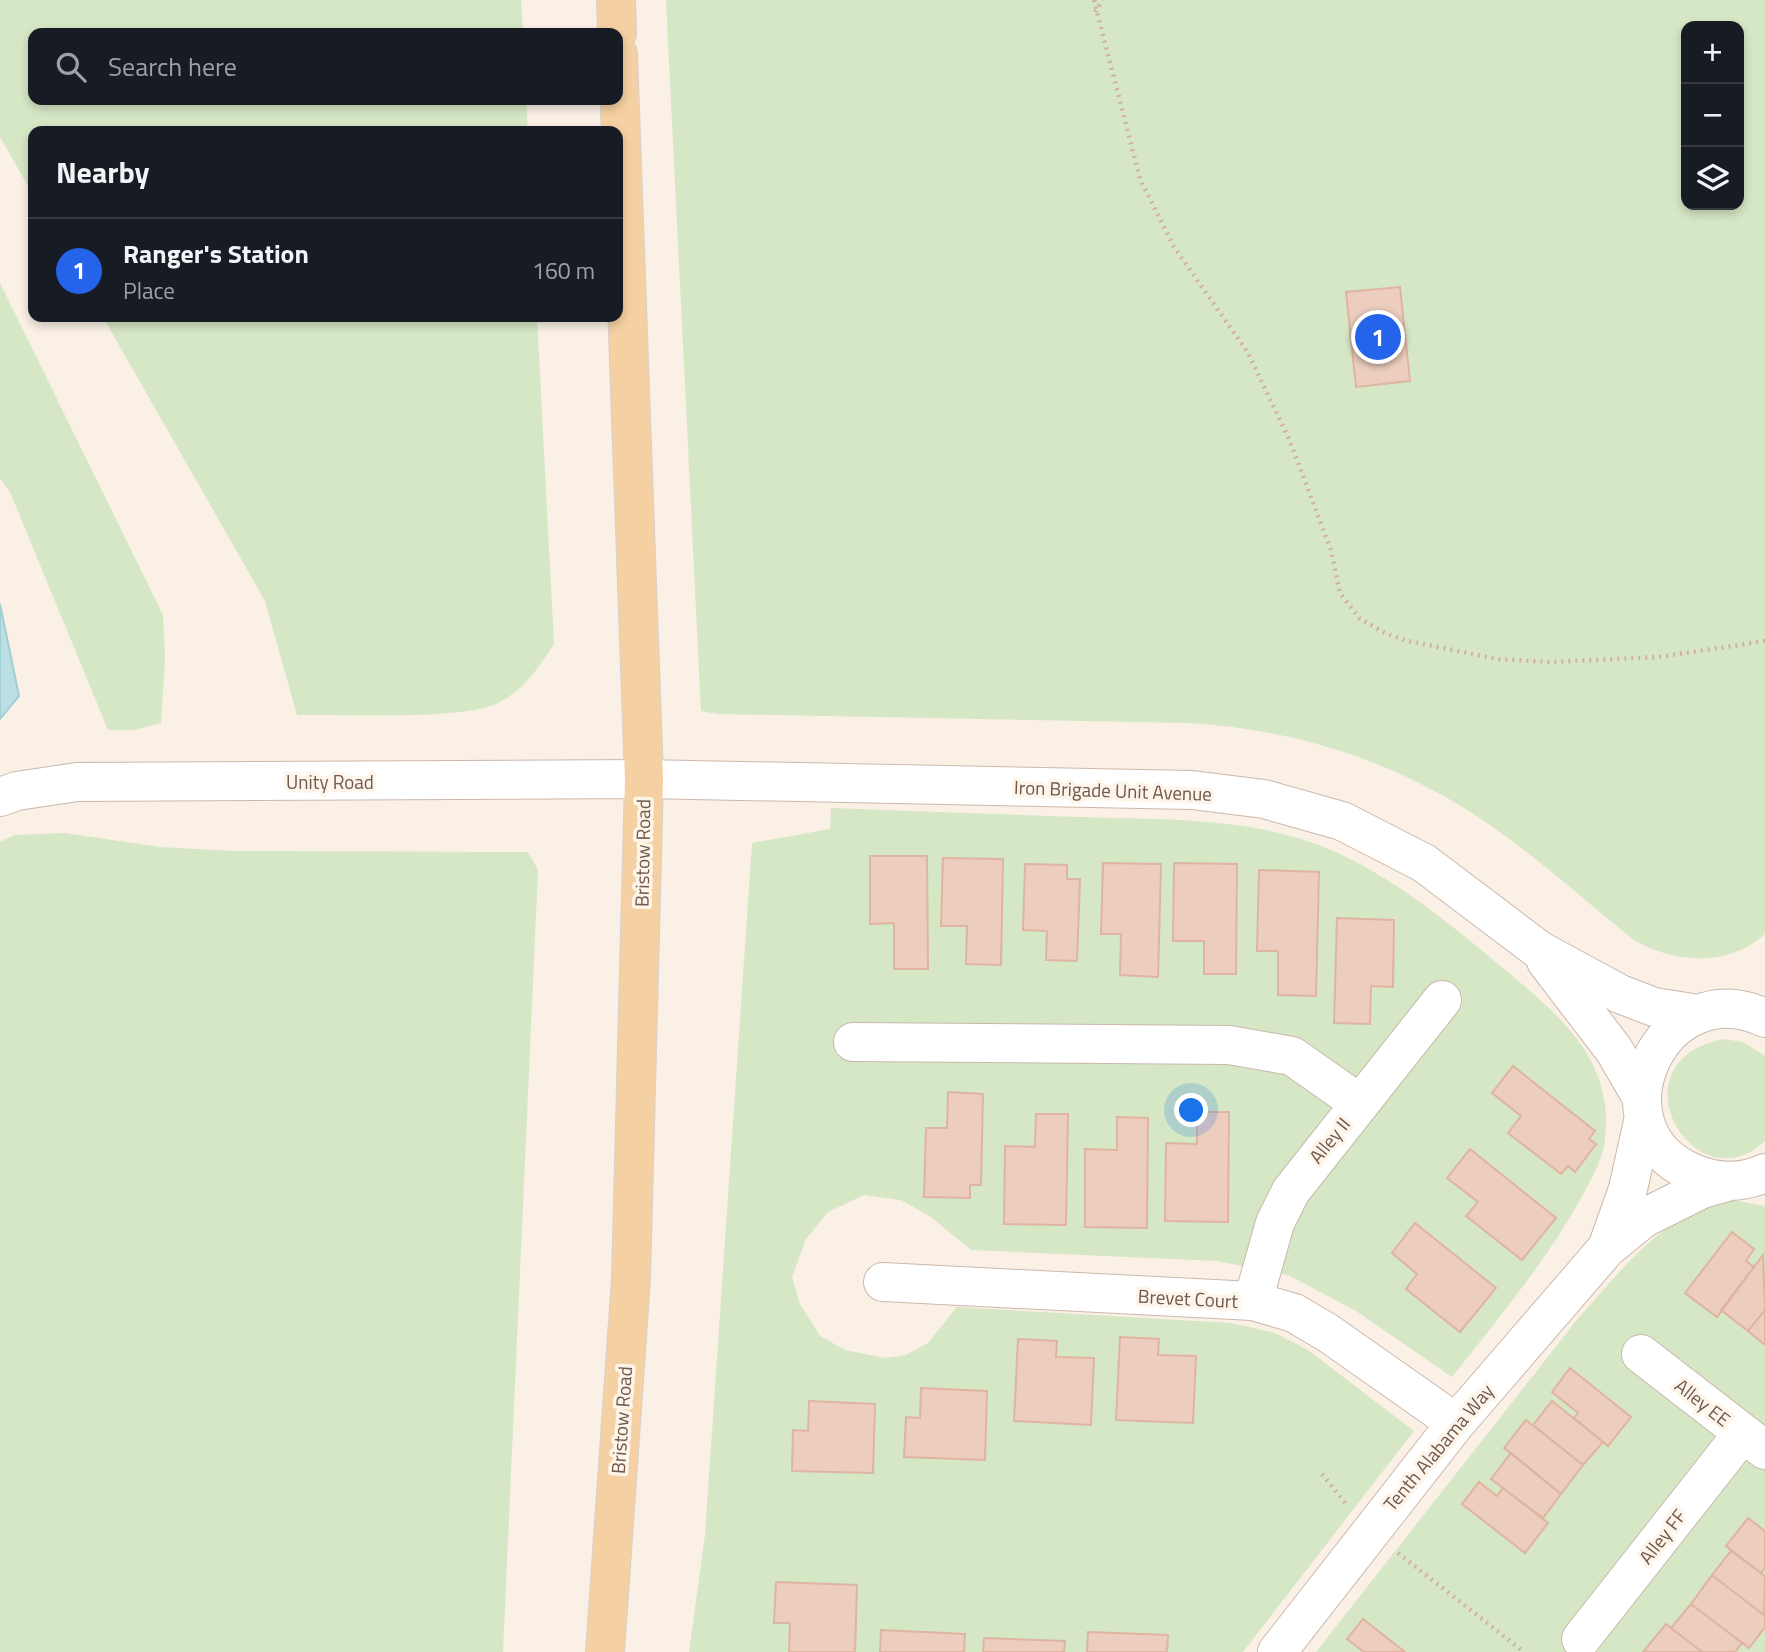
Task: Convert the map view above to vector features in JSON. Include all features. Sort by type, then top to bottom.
[{"type":"main road","points":[[616,0],[617,28]]},
{"type":"main road","name":"Bristow Road","points":[[620,105],[621,126]]},
{"type":"main road","name":"Bristow Road","points":[[605,1652],[631,1279],[644,779],[623,193]]},
{"type":"street","name":"Unity Road","points":[[8,794],[77,782],[644,779]]},
{"type":"street","name":"Iron Brigade Unit Avenue","points":[[644,779],[1192,790],[1264,799],[1342,821],[1424,863],[1539,950],[1620,994],[1654,1007],[1741,1010]]},
{"type":"street","name":"Iron Brigade Unit Avenue","points":[[1539,950],[1614,1050],[1661,1149],[1681,1168],[1707,1179],[1755,1176]]},
{"type":"street","name":"Alley II","points":[[1253,1301],[1275,1223],[1291,1191],[1442,1000]]},
{"type":"street","name":"Tenth Alabama Way","points":[[1607,1248],[1628,1189],[1643,1108],[1646,1070],[1658,1044],[1679,1024],[1741,1010]]},
{"type":"street","points":[[853,1042],[1229,1045],[1292,1056],[1359,1103]]},
{"type":"street","name":"Tenth Alabama Way","points":[[1277,1652],[1456,1423],[1607,1248],[1644,1218],[1702,1189],[1755,1176]]},
{"type":"street","name":"Brevet Court","points":[[884,1282],[1253,1301],[1294,1313],[1328,1333],[1456,1423]]},
{"type":"street","name":"Alley EE","points":[[1641,1354],[1754,1442]]},
{"type":"street","name":"Alley FF","points":[[1581,1639],[1754,1442]]},
{"type":"path","points":[[1094,0],[1095,13],[1140,179],[1174,247],[1248,353],[1294,451],[1331,550],[1340,593],[1359,618],[1385,633],[1408,641],[1497,659],[1551,662],[1659,657],[1765,641]]},
{"type":"path","points":[[1095,13],[1103,0]]},
{"type":"path","points":[[1322,1474],[1369,1531],[1524,1652]]},
{"type":"green space","points":[[0,0],[521,0],[523,28],[28,28],[28,105],[526,105],[528,126],[28,126],[28,186],[0,137]]},
{"type":"green space","points":[[666,0],[1765,0],[1765,934],[1750,945],[1734,953],[1700,958],[1666,954],[1649,948],[1634,940],[1506,836],[1453,801],[1382,766],[1307,741],[1188,723],[718,714],[701,711]]},
{"type":"green space","points":[[0,283],[163,615],[165,659],[161,723],[135,730],[108,730],[10,492],[0,478]]},
{"type":"green space","points":[[106,322],[537,322],[554,644],[531,677],[517,691],[500,702],[460,712],[297,715],[265,601]]},
{"type":"green space","points":[[831,808],[1214,822],[1279,833],[1311,842],[1365,867],[1410,895],[1453,927],[1552,1011],[1568,1028],[1594,1067],[1602,1089],[1606,1113],[1604,1147],[1596,1170],[1566,1224],[1536,1269],[1452,1377],[1356,1311],[1288,1275],[1217,1261],[971,1250],[931,1217],[901,1200],[864,1195],[828,1212],[806,1239],[792,1277],[800,1304],[820,1336],[845,1350],[885,1358],[906,1355],[928,1343],[957,1307],[1231,1323],[1275,1333],[1308,1350],[1414,1431],[1243,1652],[689,1652],[705,1535],[752,843],[830,829]]},
{"type":"green space","points":[[65,833],[160,847],[234,851],[528,852],[538,870],[503,1652],[0,1652],[0,842],[15,835]]},
{"type":"green space","points":[[1724,1039],[1743,1042],[1765,1056],[1765,1141],[1738,1157],[1712,1156],[1691,1144],[1675,1123],[1668,1099],[1672,1074],[1690,1052]]},
{"type":"green space","points":[[1732,1200],[1765,1206],[1765,1652],[1316,1652],[1576,1321],[1616,1275],[1661,1232],[1678,1221],[1700,1209]]},
{"type":"water","points":[[0,604],[19,696],[0,719]]},
{"type":"building","points":[[1400,287],[1410,381],[1356,387],[1346,292]]},
{"type":"building","points":[[870,856],[927,856],[928,969],[894,969],[894,923],[870,924]]},
{"type":"building","points":[[943,858],[1003,859],[1001,965],[966,964],[967,926],[941,926]]},
{"type":"building","points":[[1103,863],[1161,864],[1158,977],[1120,975],[1121,934],[1101,934]]},
{"type":"building","points":[[1174,863],[1237,864],[1236,974],[1204,974],[1204,941],[1173,941]]},
{"type":"building","points":[[1025,864],[1067,865],[1067,879],[1080,879],[1077,961],[1046,960],[1047,931],[1023,930]]},
{"type":"building","points":[[1259,870],[1319,872],[1316,996],[1278,995],[1278,951],[1257,951]]},
{"type":"building","points":[[1337,918],[1394,920],[1393,987],[1371,986],[1370,1024],[1334,1023]]},
{"type":"building","points":[[1513,1066],[1595,1131],[1589,1139],[1596,1144],[1575,1172],[1568,1166],[1561,1174],[1508,1133],[1521,1116],[1492,1093]]},
{"type":"building","points":[[948,1092],[983,1094],[981,1185],[970,1185],[970,1198],[924,1197],[926,1128],[947,1128]]},
{"type":"building","points":[[1197,1112],[1229,1112],[1228,1222],[1165,1221],[1166,1143],[1197,1144]]},
{"type":"building","points":[[1036,1114],[1068,1114],[1066,1225],[1004,1224],[1005,1146],[1035,1147]]},
{"type":"building","points":[[1117,1117],[1148,1118],[1147,1228],[1085,1227],[1085,1149],[1117,1150]]},
{"type":"building","points":[[1470,1149],[1556,1218],[1522,1260],[1466,1216],[1478,1202],[1447,1178]]},
{"type":"building","points":[[1415,1223],[1496,1288],[1460,1332],[1406,1289],[1417,1274],[1392,1253]]},
{"type":"building","points":[[1732,1232],[1754,1249],[1746,1261],[1754,1267],[1717,1317],[1685,1293]]},
{"type":"building","points":[[1763,1255],[1765,1310],[1748,1331],[1721,1310]]},
{"type":"building","points":[[1765,1310],[1765,1345],[1748,1331]]},
{"type":"building","points":[[1120,1337],[1159,1339],[1158,1355],[1196,1356],[1193,1423],[1116,1420]]},
{"type":"building","points":[[1018,1339],[1057,1341],[1056,1357],[1094,1358],[1091,1425],[1014,1421]]},
{"type":"building","points":[[1570,1368],[1631,1417],[1608,1446],[1574,1418],[1578,1413],[1552,1392]]},
{"type":"building","points":[[921,1388],[987,1391],[985,1460],[904,1457],[906,1417],[920,1418]]},
{"type":"building","points":[[809,1401],[875,1404],[873,1473],[792,1471],[793,1430],[808,1431]]},
{"type":"building","points":[[1552,1401],[1603,1442],[1583,1465],[1533,1425]]},
{"type":"building","points":[[1526,1420],[1583,1465],[1561,1494],[1504,1448]]},
{"type":"building","points":[[1511,1453],[1561,1494],[1543,1518],[1491,1479]]},
{"type":"building","points":[[1479,1482],[1497,1496],[1503,1488],[1548,1523],[1525,1553],[1462,1504]]},
{"type":"building","points":[[1748,1518],[1765,1531],[1765,1568],[1761,1573],[1726,1546]]},
{"type":"building","points":[[1731,1551],[1765,1576],[1764,1615],[1712,1575]]},
{"type":"building","points":[[1712,1575],[1765,1616],[1765,1627],[1749,1648],[1691,1604]]},
{"type":"building","points":[[776,1582],[857,1585],[855,1652],[789,1652],[790,1623],[774,1623]]},
{"type":"building","points":[[1691,1604],[1742,1643],[1735,1652],[1702,1652],[1671,1628]]},
{"type":"building","points":[[1363,1619],[1405,1652],[1364,1652],[1347,1639]]},
{"type":"building","points":[[1666,1624],[1671,1628],[1702,1652],[1643,1652]]},
{"type":"building","points":[[881,1630],[965,1634],[964,1652],[880,1652]]},
{"type":"building","points":[[1088,1632],[1168,1635],[1167,1652],[1087,1652]]},
{"type":"building","points":[[984,1638],[1065,1641],[1064,1652],[983,1652]]},
{"type":"place","name":"Ranger's Station","points":[[1378,337]]}]
